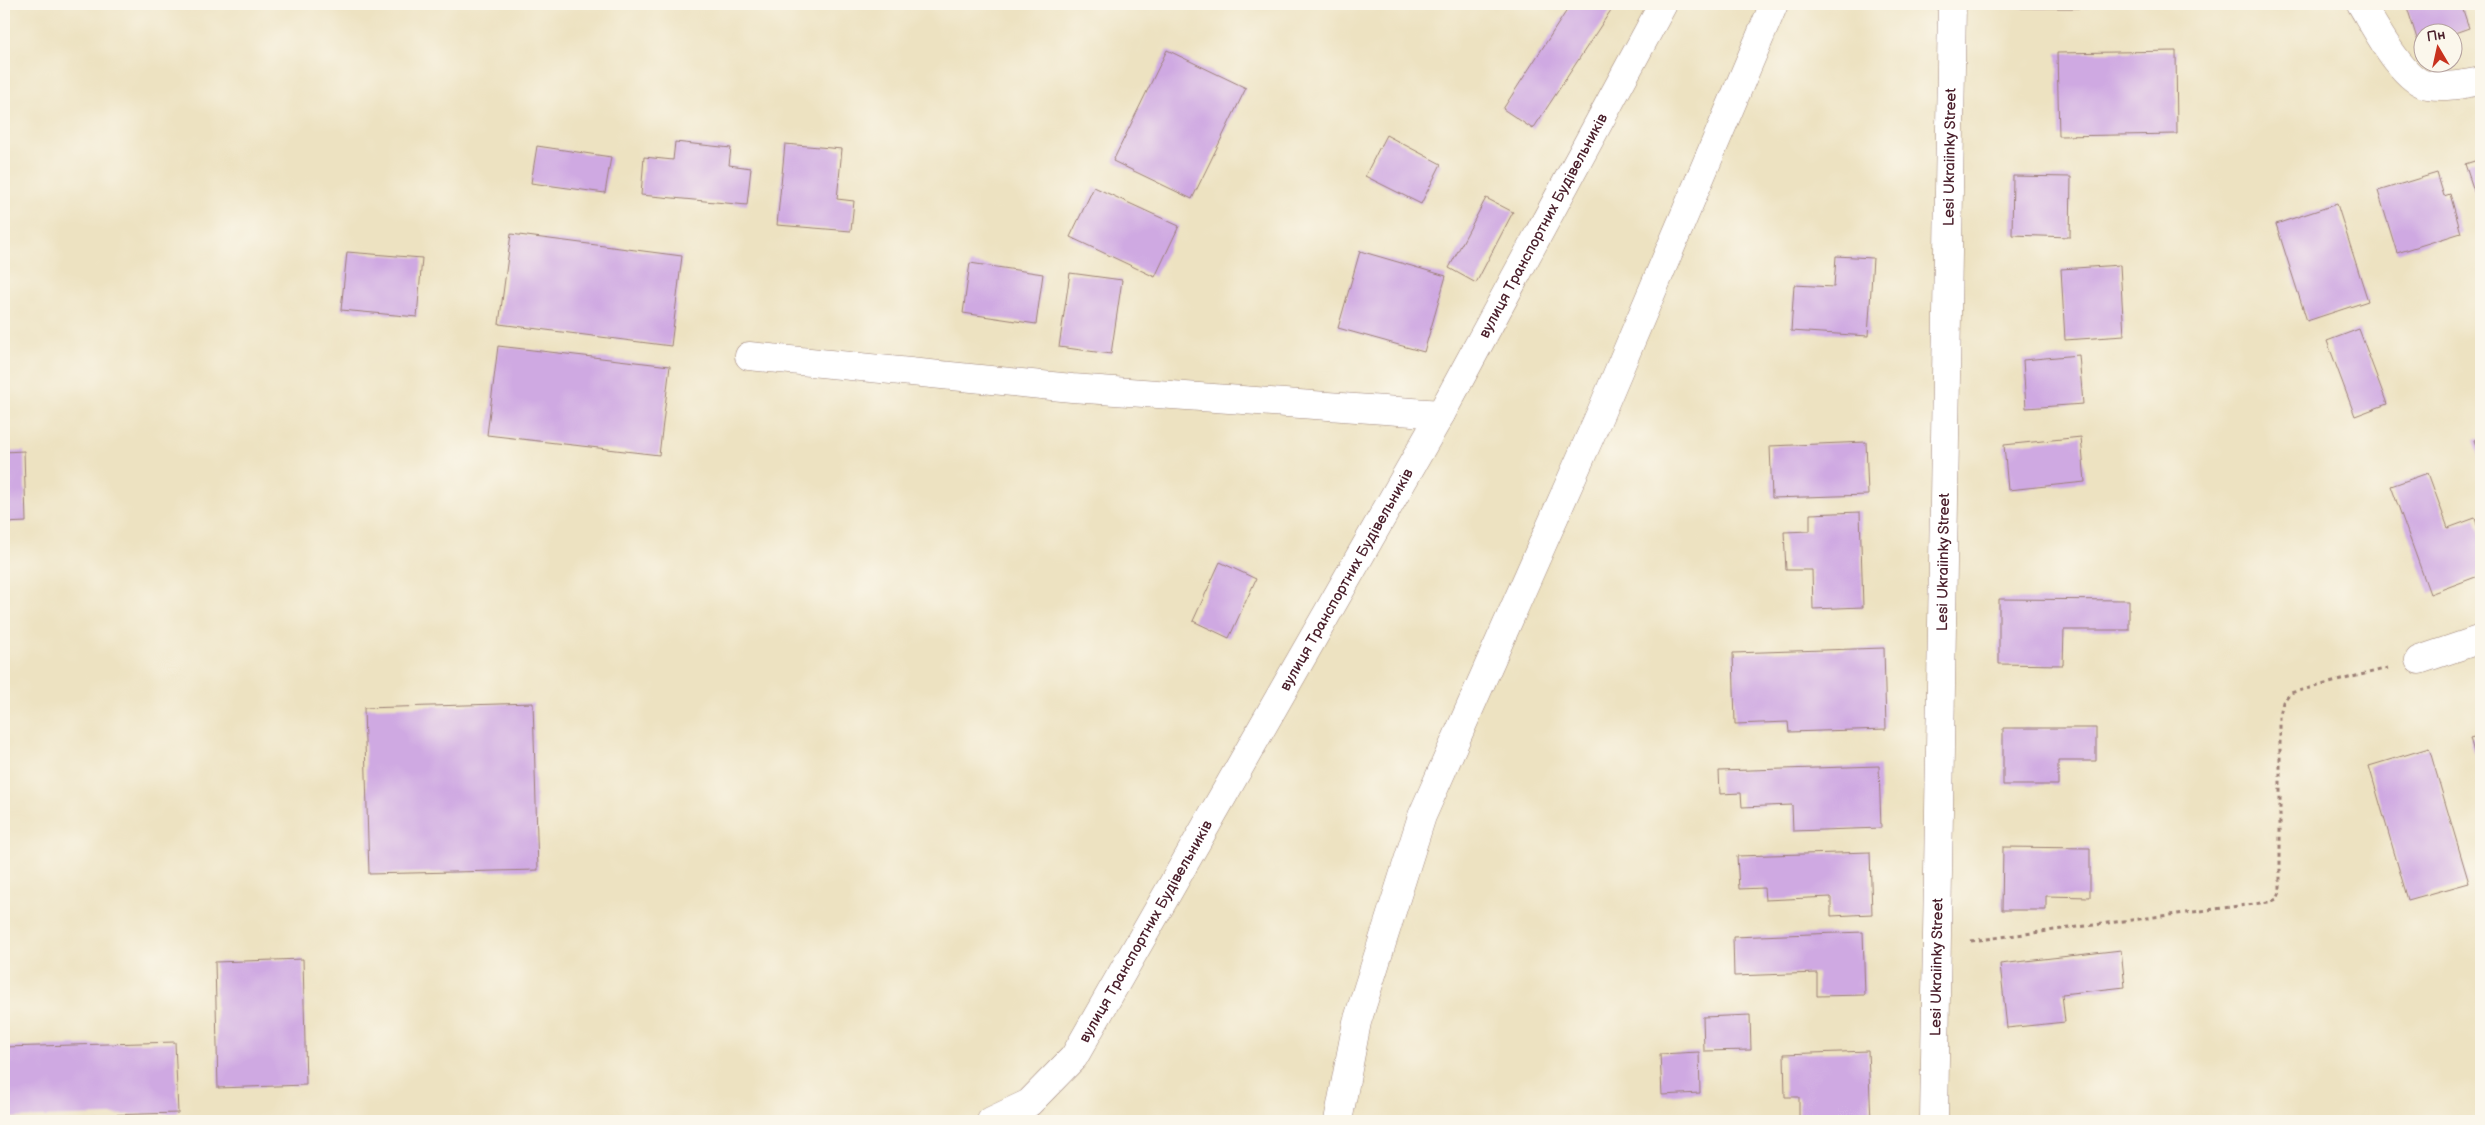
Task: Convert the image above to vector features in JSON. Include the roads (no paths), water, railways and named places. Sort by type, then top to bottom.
[{"type":"street","name":"вулиця Транспортних Будівельників","points":[[991,1121],[1029,1103],[1074,1057],[1441,414],[1663,4]]},
{"type":"street","points":[[1338,1121],[1357,1022],[1422,816],[1601,412],[1774,4]]},
{"type":"street","name":"Lesi Ukraiinky Street","points":[[1934,1121],[1952,4]]},
{"type":"street","points":[[2361,4],[2395,60],[2426,85],[2451,86],[2481,81]]},
{"type":"street","points":[[749,356],[1072,388],[1441,414]]},
{"type":"street","points":[[2418,660],[2481,639]]}]
